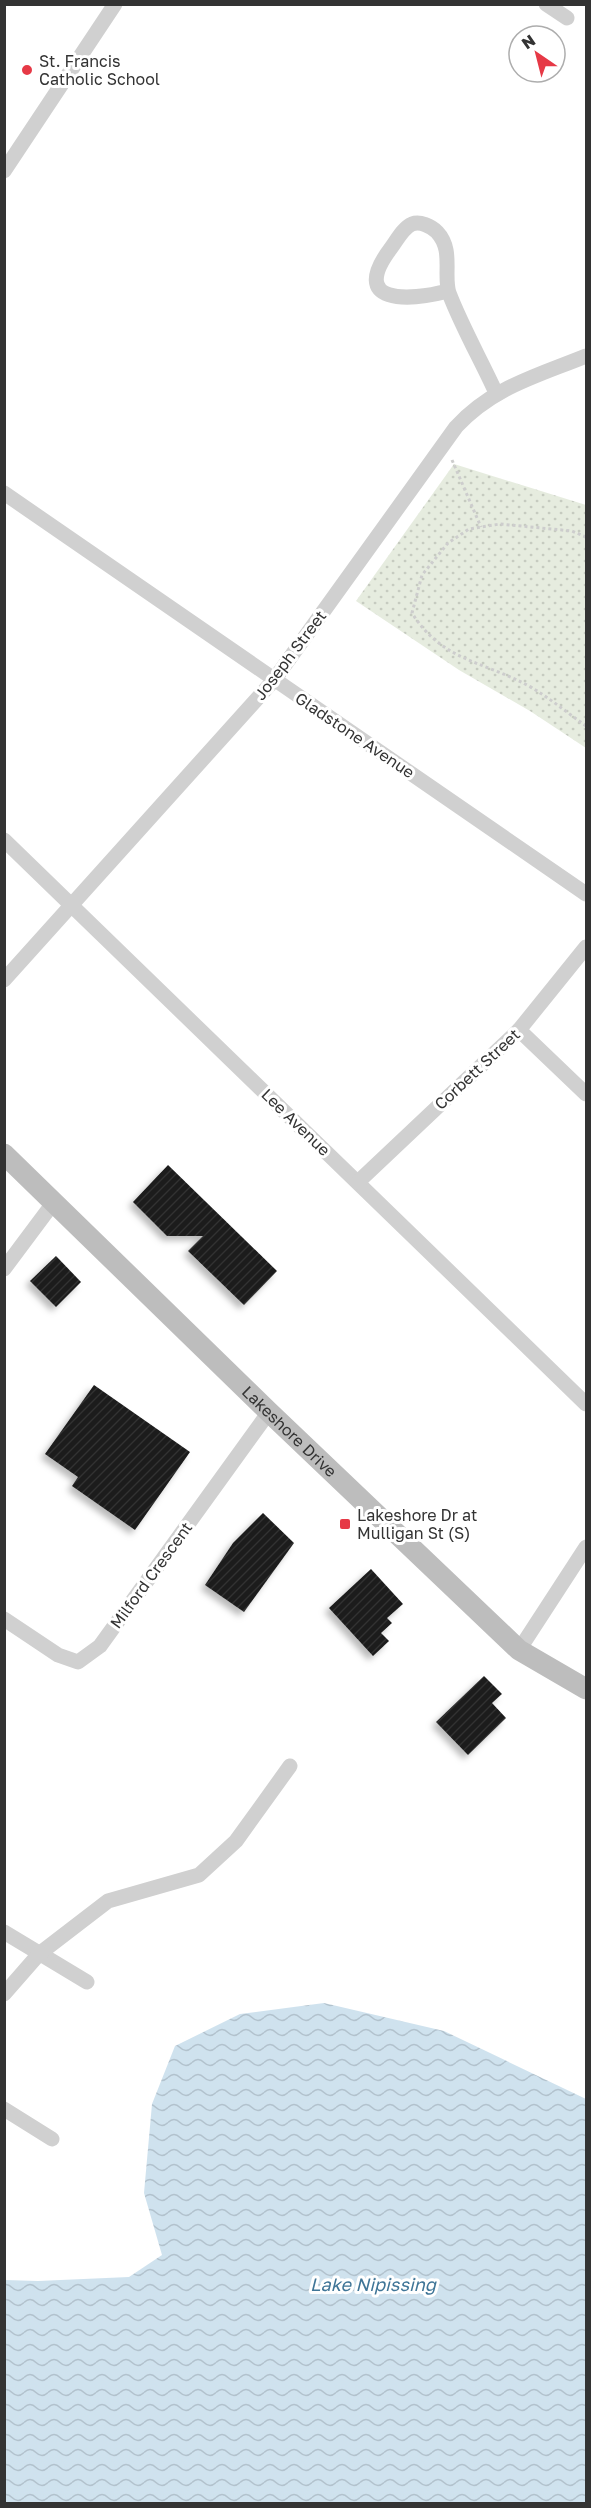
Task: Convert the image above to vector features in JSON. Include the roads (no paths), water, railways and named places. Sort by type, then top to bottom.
[{"type":"main road","name":"Lakeshore Drive","points":[[4,1155],[519,1650],[586,1689]]},
{"type":"street","points":[[4,171],[115,4]]},
{"type":"street","points":[[546,4],[567,18]]},
{"type":"street","points":[[448,291],[428,296],[392,296],[382,292],[376,284],[375,273],[378,264],[406,227],[414,223],[426,224],[436,231],[443,241],[449,267],[448,291],[496,393]]},
{"type":"street","name":"Joseph Street","points":[[4,980],[274,680],[456,427],[471,411],[496,393],[586,356]]},
{"type":"street","name":"Gladstone Avenue","points":[[4,493],[586,894]]},
{"type":"street","name":"Lee Avenue","points":[[4,840],[586,1404]]},
{"type":"street","name":"Corbett Street","points":[[357,1182],[519,1030],[586,947]]},
{"type":"street","points":[[519,1030],[586,1094]]},
{"type":"street","points":[[4,1269],[54,1202]]},
{"type":"street","name":"Milford Crescent","points":[[4,1619],[58,1655],[78,1662],[100,1646],[269,1412]]},
{"type":"street","points":[[519,1650],[586,1547]]},
{"type":"street","points":[[4,1994],[39,1954],[108,1901],[199,1875],[236,1841],[290,1766]]},
{"type":"street","points":[[4,1932],[87,1982]]},
{"type":"street","points":[[4,2109],[52,2139]]},
{"type":"water","name":"Lake Nipissing","points":[[324,2003],[444,2031],[586,2099],[586,2503],[5,2503],[5,2280],[129,2277],[162,2255],[144,2193],[152,2104],[175,2046],[240,2014]]},
{"type":"place","name":"St. Francis Catholic School","points":[[27,70]]},
{"type":"place","name":"Lakeshore Dr at Mulligan St (S)","points":[[345,1524]]}]
